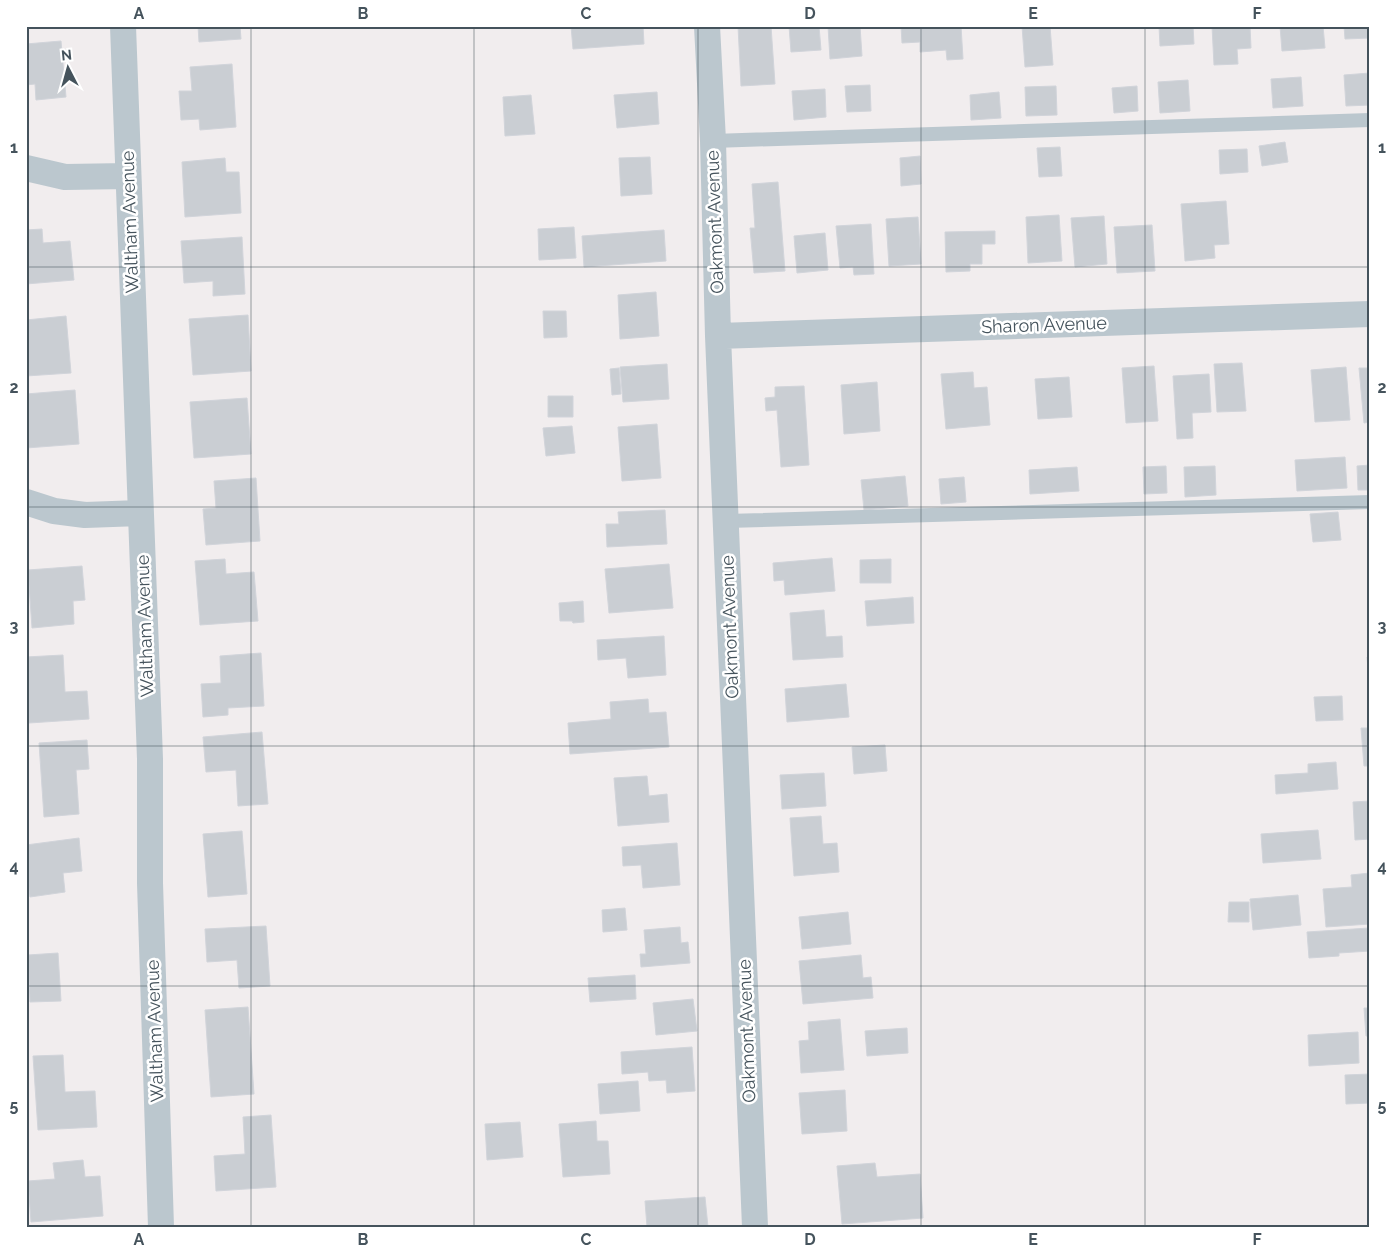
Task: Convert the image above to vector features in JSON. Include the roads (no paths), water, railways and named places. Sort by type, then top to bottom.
[{"type":"street","name":"Waltham Avenue","points":[[123,26],[150,759],[150,883],[161,1227]]},
{"type":"street","name":"Oakmont Avenue","points":[[707,26],[755,1227]]},
{"type":"street","points":[[26,168],[65,176],[128,176]]},
{"type":"street","name":"Sharon Avenue","points":[[718,336],[1370,314]]},
{"type":"street","points":[[26,502],[54,511],[85,515],[140,513]]},
{"type":"lane","points":[[713,141],[1370,120]]},
{"type":"lane","points":[[726,521],[1370,502]]}]
